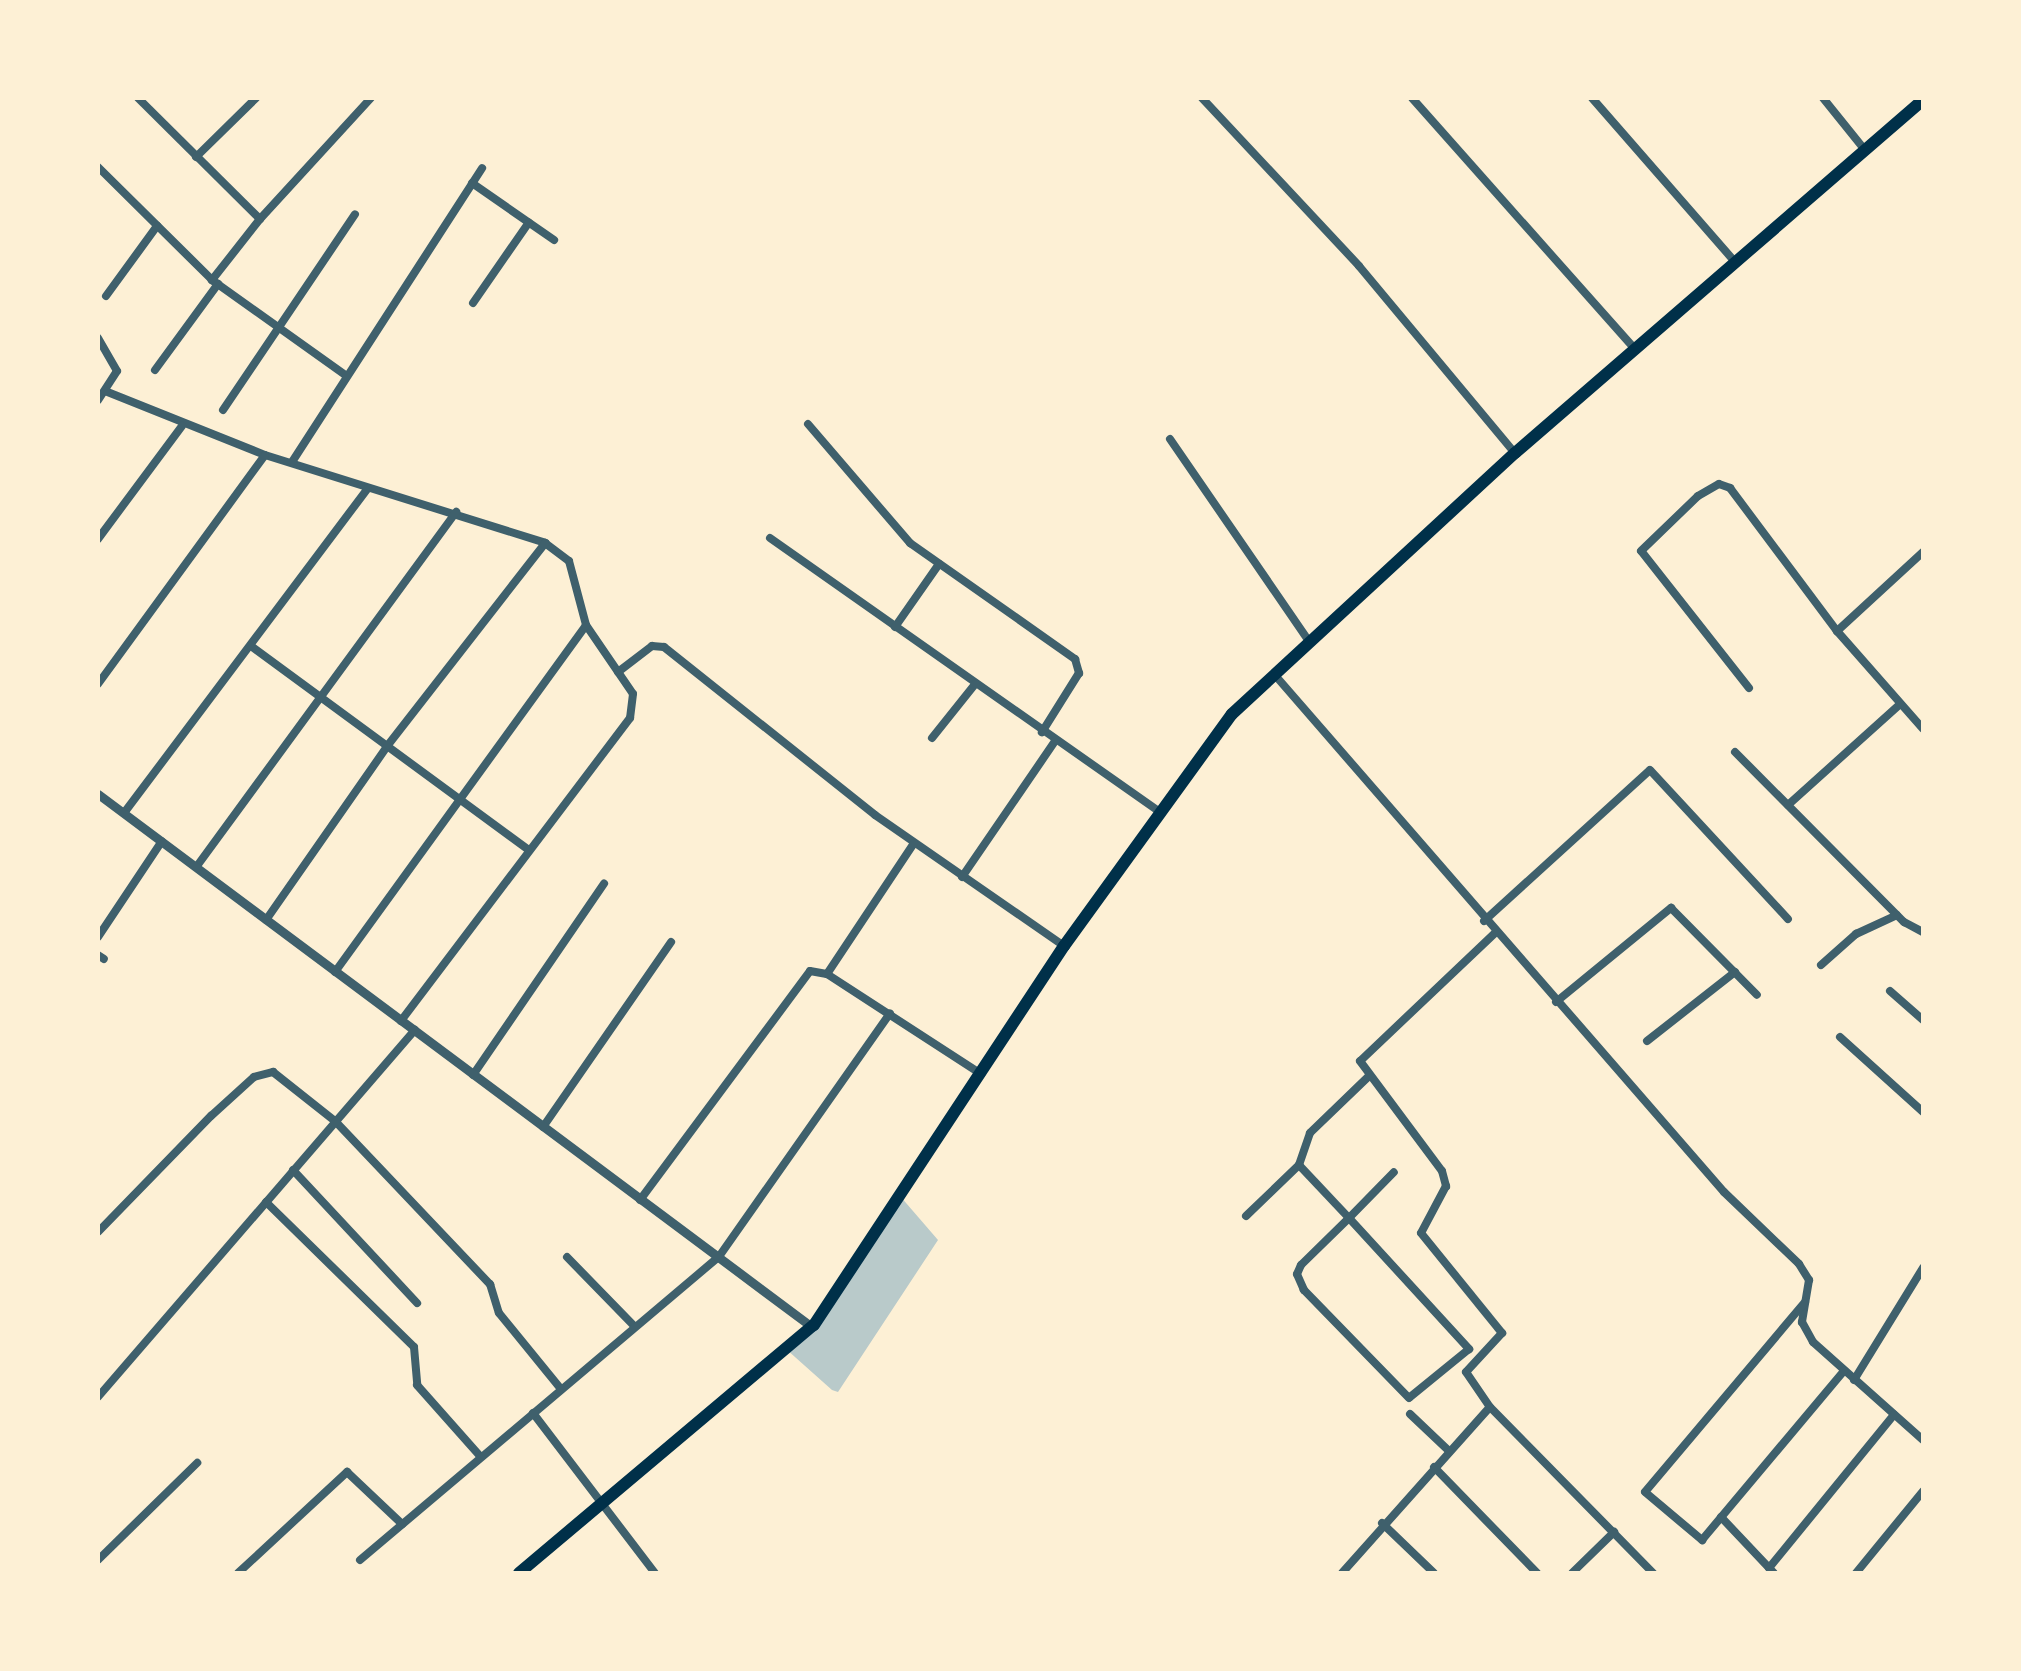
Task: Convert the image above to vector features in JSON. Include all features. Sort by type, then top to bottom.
[{"type":"highway","points":[[525,1571],[812,1327],[1064,946],[1221,726],[1309,641],[1515,453],[1923,100]]},
{"type":"street","points":[[196,157],[256,98]]},
{"type":"street","points":[[155,370],[260,219],[371,98]]},
{"type":"street","points":[[1202,98],[1359,266],[1515,453]]},
{"type":"street","points":[[1412,98],[1634,348]]},
{"type":"street","points":[[1823,98],[1865,150]]},
{"type":"street","points":[[1594,99],[1734,261]]},
{"type":"street","points":[[143,100],[260,219]]},
{"type":"street","points":[[292,462],[344,374],[482,168]]},
{"type":"street","points":[[99,172],[215,282],[344,374]]},
{"type":"street","points":[[472,183],[554,240]]},
{"type":"street","points":[[223,410],[355,214]]},
{"type":"street","points":[[473,303],[529,222]]},
{"type":"street","points":[[106,296],[157,226]]},
{"type":"street","points":[[98,338],[117,371],[98,400]]},
{"type":"street","points":[[105,391],[182,426],[265,455],[456,512],[545,543],[569,561],[586,625],[635,700],[630,718],[527,849],[401,1021]]},
{"type":"street","points":[[808,424],[885,519],[939,564],[1075,659],[1079,673],[1042,732]]},
{"type":"street","points":[[98,539],[182,426]]},
{"type":"street","points":[[1170,439],[1309,641]]},
{"type":"street","points":[[98,684],[265,455]]},
{"type":"street","points":[[1749,688],[1641,551],[1698,496],[1719,484],[1730,488],[1837,631],[1923,729]]},
{"type":"street","points":[[124,813],[368,488]]},
{"type":"street","points":[[197,866],[456,512]]},
{"type":"street","points":[[770,538],[1160,812]]},
{"type":"street","points":[[266,920],[388,745],[545,543]]},
{"type":"street","points":[[1837,631],[1923,552]]},
{"type":"street","points":[[895,627],[939,564]]},
{"type":"street","points":[[335,972],[586,625]]},
{"type":"street","points":[[251,646],[527,849]]},
{"type":"street","points":[[618,672],[652,646],[664,647],[914,843],[1064,946]]},
{"type":"street","points":[[1274,674],[1484,921],[1724,1192],[1799,1264],[1809,1280],[1804,1331],[1844,1371],[1923,1440]]},
{"type":"street","points":[[932,738],[976,683]]},
{"type":"street","points":[[1788,805],[1900,704]]},
{"type":"street","points":[[962,877],[1055,741]]},
{"type":"street","points":[[1735,752],[1901,918],[1923,932]]},
{"type":"street","points":[[1484,921],[1650,770],[1788,919]]},
{"type":"street","points":[[99,796],[812,1327]]},
{"type":"street","points":[[98,937],[162,841]]},
{"type":"street","points":[[827,974],[914,843]]},
{"type":"street","points":[[473,1075],[604,884]]},
{"type":"street","points":[[1556,1002],[1665,909],[1676,912],[1757,995]]},
{"type":"street","points":[[1821,965],[1856,934],[1901,918]]},
{"type":"street","points":[[1495,933],[1366,1052],[1360,1061],[1442,1171],[1446,1186],[1421,1233],[1500,1329],[1500,1341],[1466,1372],[1490,1407],[1653,1573]]},
{"type":"street","points":[[543,1127],[671,942]]},
{"type":"street","points":[[640,1200],[810,971],[827,974],[981,1074]]},
{"type":"street","points":[[1647,1041],[1735,972]]},
{"type":"street","points":[[1890,991],[1923,1020]]},
{"type":"street","points":[[360,1560],[718,1258],[890,1013]]},
{"type":"street","points":[[98,1397],[415,1030]]},
{"type":"street","points":[[1840,1037],[1923,1112]]},
{"type":"street","points":[[98,1232],[263,1072],[281,1076],[336,1122],[490,1284],[499,1313],[561,1389]]},
{"type":"street","points":[[1246,1216],[1299,1165],[1310,1133],[1369,1076]]},
{"type":"street","points":[[1299,1165],[1349,1218],[1469,1349],[1415,1397],[1324,1311],[1297,1274],[1349,1218],[1394,1172]]},
{"type":"street","points":[[293,1170],[417,1303]]},
{"type":"street","points":[[266,1202],[414,1347],[417,1385],[481,1457]]},
{"type":"street","points":[[567,1257],[634,1326]]},
{"type":"street","points":[[1854,1380],[1923,1268]]},
{"type":"street","points":[[1806,1302],[1645,1492],[1702,1540],[1844,1371]]},
{"type":"street","points":[[1342,1573],[1382,1523],[1490,1407]]},
{"type":"street","points":[[533,1413],[655,1573]]},
{"type":"street","points":[[1410,1414],[1449,1451]]},
{"type":"street","points":[[1721,1517],[1771,1570],[1894,1415]]},
{"type":"street","points":[[98,1560],[197,1463]]},
{"type":"street","points":[[1434,1467],[1537,1573]]},
{"type":"street","points":[[238,1573],[347,1472],[402,1524]]},
{"type":"street","points":[[1856,1573],[1923,1491]]},
{"type":"street","points":[[1382,1523],[1434,1573]]},
{"type":"street","points":[[1572,1573],[1614,1532]]},
{"type":"shaded area","points":[[900,1196],[938,1240],[838,1392],[832,1390],[786,1349],[812,1327]]}]
